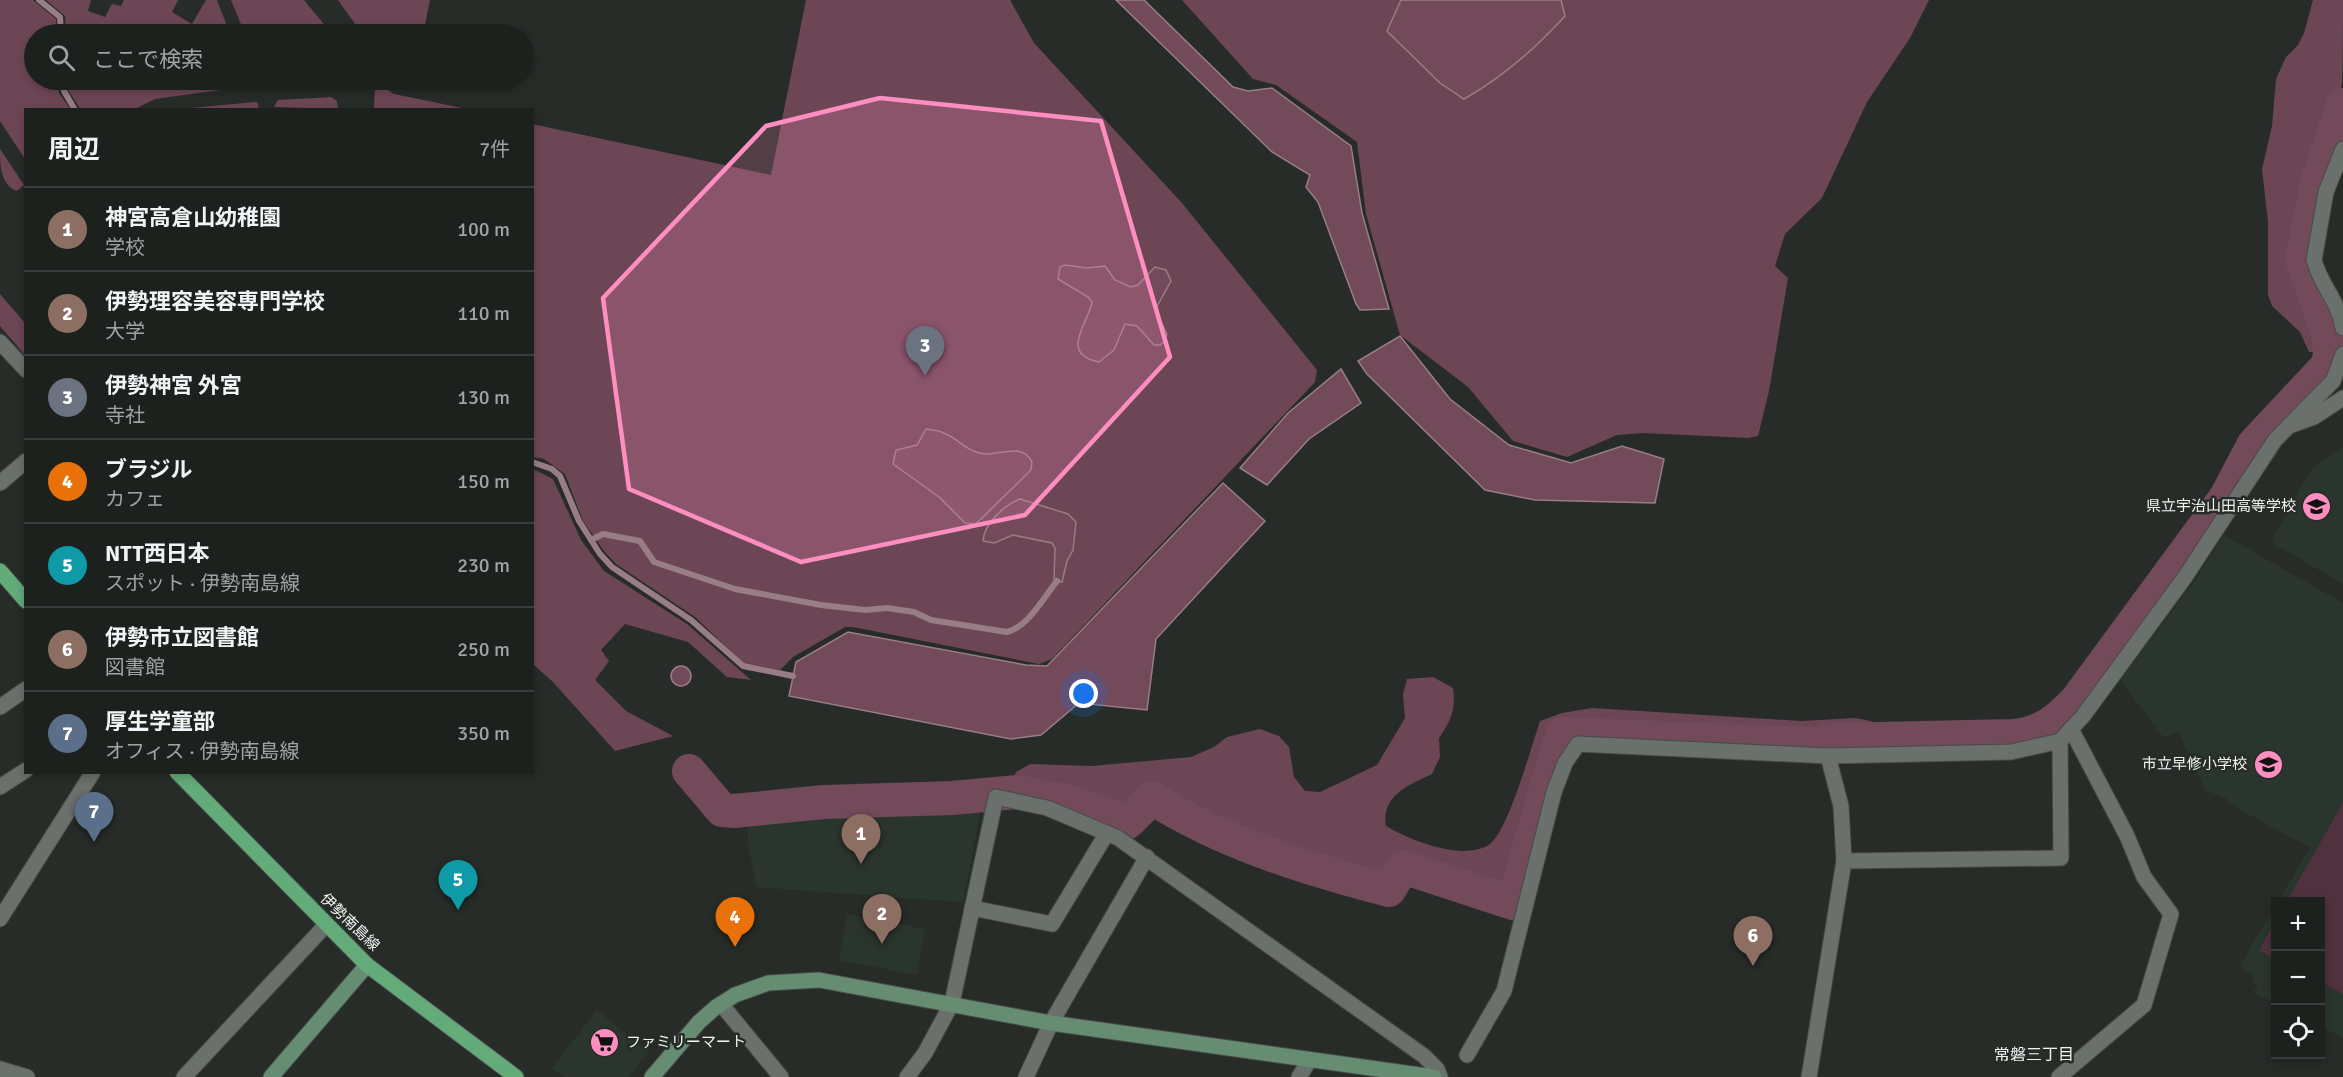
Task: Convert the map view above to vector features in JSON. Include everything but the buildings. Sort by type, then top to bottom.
[{"type":"main road","points":[[0,571],[24,599]]},
{"type":"main road","name":"伊勢南島線","points":[[179,774],[368,965],[516,1077]]},
{"type":"street","points":[[2343,149],[2326,192],[2314,260],[2316,269],[2336,303],[2343,328]]},
{"type":"street","points":[[0,342],[24,368]]},
{"type":"street","points":[[1467,1055],[1504,991],[1554,792],[1565,763],[1578,744],[1828,756],[2012,752],[2060,741],[2185,577],[2286,427],[2333,381],[2343,354]]},
{"type":"street","points":[[2286,427],[2314,417],[2343,398]]},
{"type":"street","points":[[0,483],[24,463]]},
{"type":"street","points":[[0,707],[24,691]]},
{"type":"street","points":[[2059,1077],[2144,1005],[2171,914],[2144,878],[2127,836],[2071,729]]},
{"type":"street","points":[[1844,861],[2061,858],[2060,741]]},
{"type":"street","points":[[1809,1077],[1844,861],[1841,806],[1828,756]]},
{"type":"street","points":[[0,787],[24,771]]},
{"type":"street","points":[[0,919],[92,774]]},
{"type":"street","points":[[907,1077],[925,1053],[952,1003],[996,797],[1047,808],[1107,833],[1147,857],[1424,1056],[1437,1069],[1440,1077]]},
{"type":"street","points":[[972,908],[1052,924],[1107,833]]},
{"type":"street","points":[[1026,1077],[1052,1023],[1147,857]]},
{"type":"street","points":[[184,1077],[326,925]]},
{"type":"street","points":[[272,1077],[368,965]]},
{"type":"street","points":[[652,1077],[699,1022],[735,995],[768,983],[819,980],[1052,1023],[1434,1077]]},
{"type":"street","points":[[721,1004],[781,1077]]},
{"type":"street","points":[[1299,1077],[1309,1061]]},
{"type":"street","points":[[0,1069],[27,1077]]},
{"type":"highlighted area","points":[[880,98],[1101,121],[1170,357],[1025,515],[801,562],[629,489],[603,298],[766,126]]},
{"type":"shaded area","points":[[0,0],[33,0],[56,19],[56,24],[24,24],[24,90],[59,90],[69,108],[24,108],[24,157],[0,121]]},
{"type":"shaded area","points":[[46,0],[91,0],[88,11],[105,17],[112,4],[121,6],[124,0],[178,0],[172,12],[192,24],[65,24],[65,16]]},
{"type":"shaded area","points":[[206,0],[217,0],[226,24],[192,24]]},
{"type":"shaded area","points":[[231,0],[304,0],[324,24],[241,24]]},
{"type":"shaded area","points":[[338,0],[430,0],[425,24],[355,24]]},
{"type":"shaded area","points":[[806,0],[1010,0],[1034,43],[1182,203],[1317,370],[1315,382],[1052,659],[1039,664],[845,627],[793,657],[780,670],[744,664],[695,617],[616,564],[583,521],[565,474],[544,459],[534,457],[534,124],[771,175]]},
{"type":"shaded area","points":[[1116,0],[1144,0],[1233,87],[1248,91],[1272,88],[1351,146],[1362,213],[1389,309],[1360,310],[1356,304],[1318,202],[1306,187],[1310,175],[1272,152]]},
{"type":"shaded area","points":[[1182,0],[1929,0],[1910,38],[1867,102],[1822,198],[1785,234],[1775,266],[1788,278],[1769,391],[1758,436],[1748,438],[1643,433],[1617,435],[1567,457],[1513,441],[1468,387],[1400,335],[1366,214],[1357,142],[1276,85],[1253,79]]},
{"type":"shaded area","points":[[1401,0],[1561,0],[1565,16],[1518,62],[1464,99],[1440,83],[1387,31]]},
{"type":"shaded area","points":[[2313,0],[2343,0],[2342,83],[2330,129],[2307,198],[2297,245],[2297,279],[2317,331],[2318,352],[2309,352],[2300,332],[2272,306],[2268,295],[2268,222],[2262,169],[2272,126],[2276,79],[2286,57],[2298,45],[2304,33]]},
{"type":"shaded area","points":[[68,90],[221,90],[155,99],[137,108],[80,108]]},
{"type":"shaded area","points":[[375,90],[388,90],[394,94],[462,108],[374,108]]},
{"type":"shaded area","points":[[331,97],[337,101],[338,108],[274,107],[278,100]]},
{"type":"shaded area","points":[[257,102],[259,108],[190,108]]},
{"type":"shaded area","points":[[0,149],[24,185],[17,191],[11,188],[4,179]]},
{"type":"shaded area","points":[[1065,265],[1087,268],[1105,266],[1115,280],[1131,287],[1138,285],[1155,267],[1166,270],[1171,281],[1155,310],[1167,334],[1165,341],[1160,345],[1154,345],[1137,326],[1125,324],[1114,350],[1099,362],[1087,358],[1080,352],[1078,345],[1079,336],[1092,302],[1088,297],[1058,279],[1060,267]]},
{"type":"shaded area","points":[[0,294],[24,322],[24,354],[0,326]]},
{"type":"shaded area","points":[[1400,336],[1450,399],[1509,445],[1571,463],[1622,446],[1664,459],[1655,503],[1535,500],[1485,490],[1367,374],[1358,361]]},
{"type":"shaded area","points":[[1341,369],[1361,403],[1309,439],[1267,485],[1240,468],[1288,413]]},
{"type":"shaded area","points":[[926,429],[942,432],[974,452],[992,454],[1018,451],[1024,453],[1032,462],[1031,470],[975,524],[965,523],[939,497],[893,464],[896,450],[917,445]]},
{"type":"shaded area","name":"県立宇治山田高等学校","points":[[2343,447],[2343,584],[2271,542],[2310,471]]},
{"type":"shaded area","points":[[534,470],[553,479],[581,540],[604,571],[687,624],[751,680],[727,677],[688,642],[625,624],[601,650],[609,661],[595,680],[626,711],[673,736],[615,751],[553,682],[534,665]]},
{"type":"shaded area","points":[[1223,483],[1265,521],[1156,639],[1147,710],[1079,703],[1041,735],[1011,739],[789,696],[796,662],[848,632],[1026,665],[1047,666]]},
{"type":"shaded area","points":[[1020,499],[1068,514],[1076,522],[1073,550],[1067,561],[1062,582],[1054,580],[1055,548],[1052,543],[1013,535],[994,543],[983,541],[987,528],[996,516]]},
{"type":"shaded area","name":"市立早修小学校","points":[[2224,535],[2343,603],[2343,1038],[2325,1028],[2325,897],[2280,897],[2310,848],[2241,810],[2225,798],[2205,790],[2178,731],[2164,738],[2120,680],[2197,578]]},
{"type":"shaded area","points":[[681,666],[688,669],[691,676],[688,683],[681,686],[674,683],[671,676],[674,669]]},
{"type":"shaded area","points":[[1433,677],[1453,688],[1454,695],[1452,714],[1439,738],[1440,757],[1432,774],[1406,787],[1392,799],[1386,816],[1386,826],[1409,838],[1453,850],[1479,849],[1490,844],[1497,836],[1512,806],[1540,721],[1562,713],[1592,708],[1801,721],[1855,718],[1871,721],[1879,728],[1866,736],[1795,739],[1561,731],[1511,898],[1402,862],[1387,886],[1296,858],[1236,836],[1178,809],[1151,792],[1131,814],[1125,815],[1066,794],[1019,785],[1013,780],[1016,772],[1030,764],[1092,766],[1191,757],[1214,747],[1227,737],[1260,729],[1279,736],[1289,747],[1294,777],[1305,791],[1320,792],[1377,765],[1405,718],[1403,694],[1407,679]]},
{"type":"shaded area","points":[[983,799],[963,902],[756,887],[748,842],[748,816]]},
{"type":"shaded area","points":[[2343,803],[2343,994],[2325,984],[2325,897],[2289,897]]},
{"type":"shaded area","points":[[2271,913],[2271,1001],[2253,992],[2258,986],[2252,982],[2255,978],[2240,966]]},
{"type":"shaded area","points":[[847,914],[925,929],[917,975],[839,960]]},
{"type":"shaded area","points":[[2271,928],[2271,957],[2259,951]]},
{"type":"shaded area","points":[[597,1010],[648,1052],[628,1077],[565,1077],[552,1068]]},
{"type":"waterway","points":[[39,0],[60,17],[60,24]]},
{"type":"waterway","points":[[64,90],[74,108]]},
{"type":"waterway","points":[[689,771],[722,810],[734,811],[824,802],[952,798],[1017,792],[1067,801],[1128,822],[1152,798],[1208,828],[1297,864],[1389,890],[1403,867],[1513,903],[1562,734],[1820,744],[1831,740],[2012,736],[2040,729],[2062,715],[2076,701],[2226,497],[2254,444],[2327,366],[2330,356],[2329,336],[2302,259],[2318,178],[2343,105]]},
{"type":"waterway","points":[[534,463],[552,469],[560,476],[579,521],[600,554],[612,567],[691,620],[743,666],[793,676]]},
{"type":"waterway","points":[[591,540],[603,534],[640,541],[654,562],[735,589],[821,605],[865,610],[887,608],[914,612],[931,620],[1007,632],[1029,618],[1057,581]]},
{"type":"place","name":"伊勢神宮 外宮","points":[[925,376]]},
{"type":"place","name":"県立宇治山田高等学校","points":[[2317,506]]},
{"type":"place","name":"市立早修小学校","points":[[2268,764]]},
{"type":"place","name":"厚生学童部","points":[[94,842]]},
{"type":"place","name":"神宮高倉山幼稚園","points":[[861,864]]},
{"type":"place","name":"NTT西日本","points":[[458,910]]},
{"type":"place","name":"伊勢理容美容専門学校","points":[[882,944]]},
{"type":"place","name":"ブラジル","points":[[735,947]]},
{"type":"place","name":"伊勢市立図書館","points":[[1753,966]]},
{"type":"place","name":"ファミリーマート","points":[[605,1042]]},
{"type":"district","name":"常磐三丁目","points":[[2034,1054]]}]
